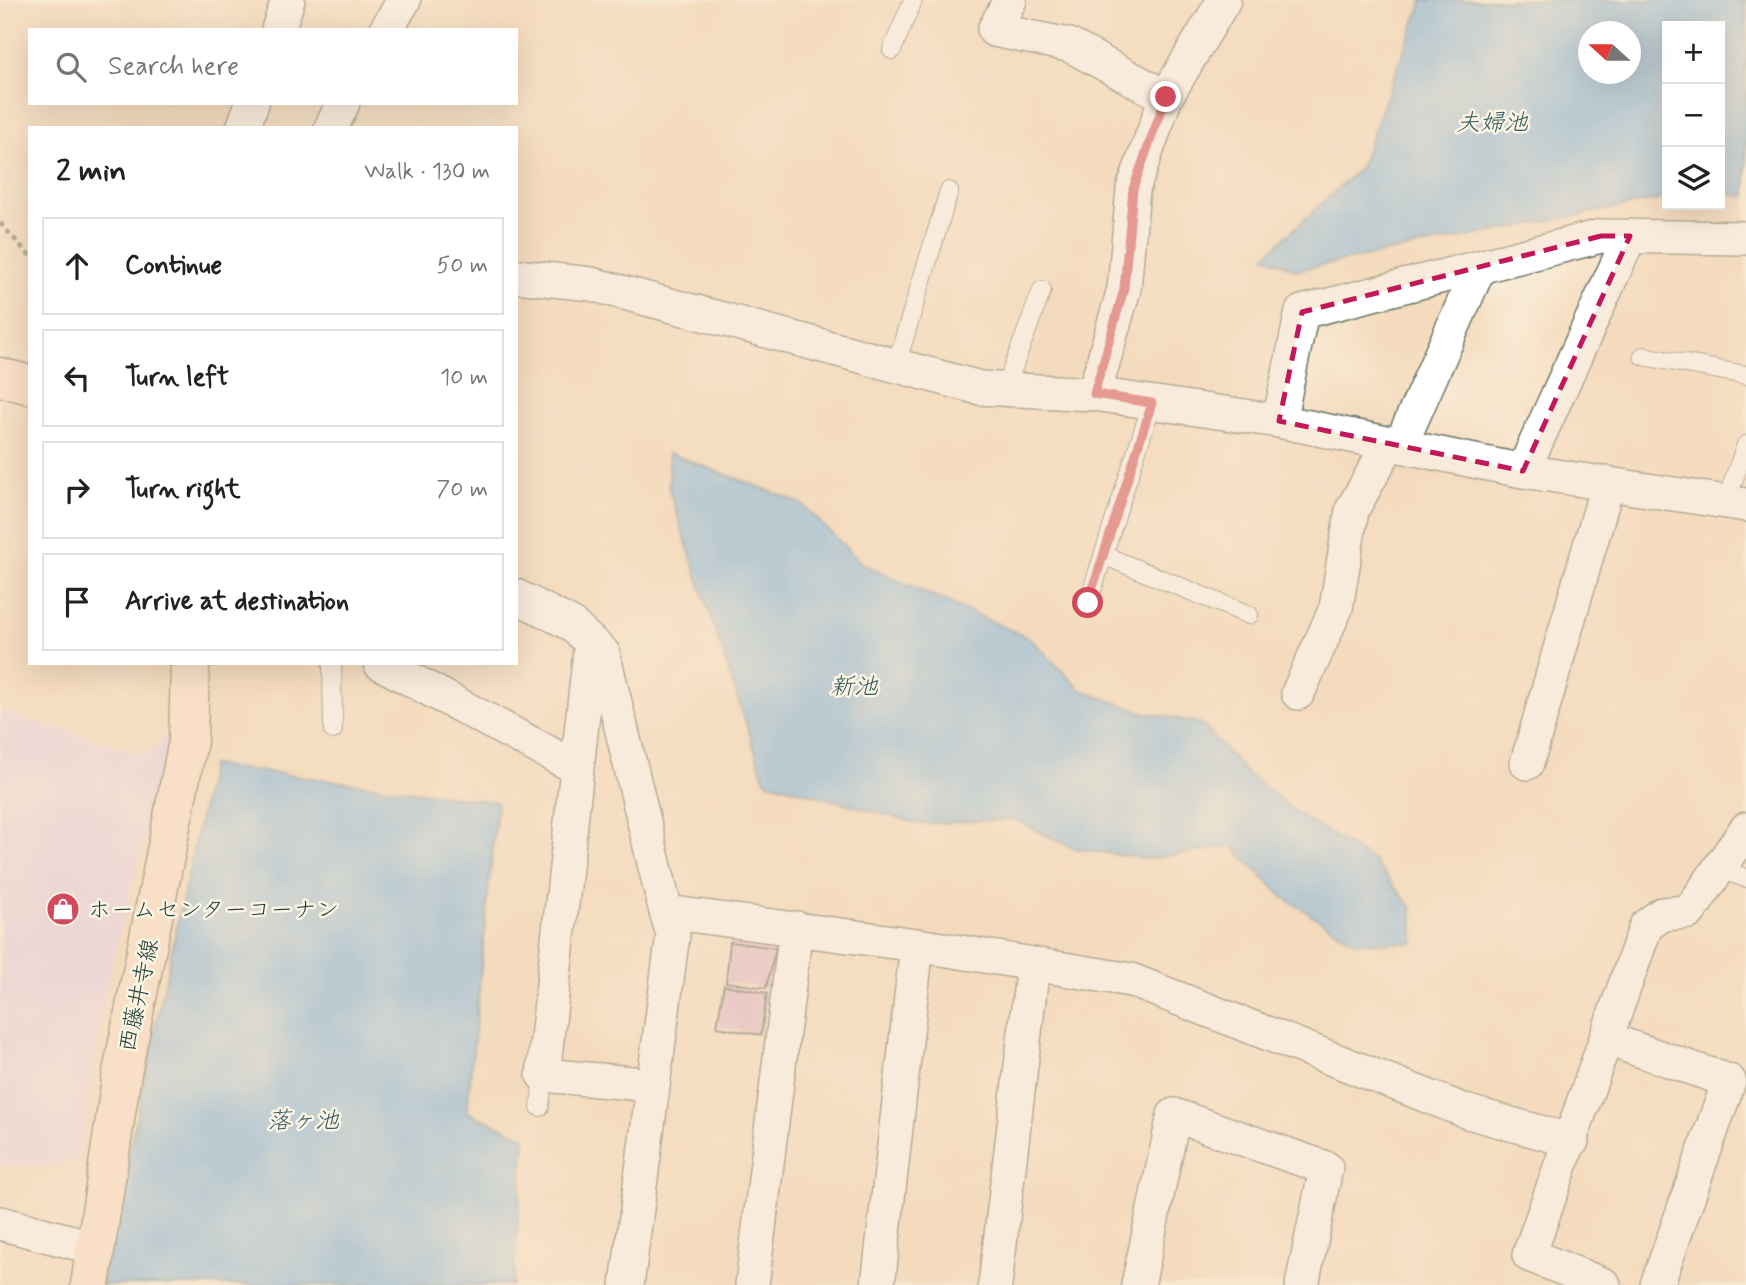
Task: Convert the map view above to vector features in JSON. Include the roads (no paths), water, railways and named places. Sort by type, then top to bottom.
[{"type":"main road","points":[[0,377],[28,384]]},
{"type":"main road","name":"西藤井寺線","points":[[93,1267],[122,1073],[188,741],[190,665]]},
{"type":"street","points":[[279,28],[288,0]]},
{"type":"street","points":[[387,28],[404,0]]},
{"type":"street","points":[[1010,0],[994,30],[1069,45],[1166,97]]},
{"type":"street","points":[[1094,394],[1124,289],[1133,189],[1166,97],[1224,0]]},
{"type":"street","points":[[244,126],[251,105]]},
{"type":"street","points":[[332,126],[342,105]]},
{"type":"street","points":[[1279,421],[1302,312],[1601,236],[1746,239]]},
{"type":"street","points":[[1523,471],[1630,236]]},
{"type":"street","points":[[1298,693],[1336,608],[1352,510],[1396,443],[1479,268]]},
{"type":"street","points":[[518,276],[591,284],[979,388],[1094,394],[1279,421],[1523,471],[1736,503]]},
{"type":"street","points":[[1527,763],[1608,483]]},
{"type":"street","points":[[518,597],[571,624],[603,653],[673,933],[626,1285]]},
{"type":"street","points":[[591,642],[542,1091],[653,1085]]},
{"type":"street","points":[[384,665],[577,768]]},
{"type":"street","points":[[1604,1285],[1528,1255],[1572,1141],[1646,926],[1662,914],[1689,912],[1732,873],[1746,829]]},
{"type":"street","points":[[666,912],[796,928],[1131,980],[1468,1112],[1572,1141]]},
{"type":"street","points":[[752,1285],[796,928]]},
{"type":"street","points":[[878,1285],[917,946]]},
{"type":"street","points":[[995,1285],[1033,965]]},
{"type":"street","points":[[1607,1039],[1738,1080],[1657,1285]]},
{"type":"street","points":[[1138,1285],[1174,1115],[1326,1168],[1302,1285]]},
{"type":"street","points":[[0,1223],[93,1267]]},
{"type":"lane","points":[[892,50],[913,0]]},
{"type":"lane","points":[[896,365],[949,191]]},
{"type":"lane","points":[[1005,389],[1042,290]]},
{"type":"lane","points":[[1643,356],[1746,375]]},
{"type":"lane","points":[[1088,603],[1152,403]]},
{"type":"lane","points":[[1736,503],[1746,445]]},
{"type":"lane","points":[[1103,555],[1249,615]]},
{"type":"lane","points":[[332,665],[333,730]]},
{"type":"water","name":"夫婦池","points":[[1423,0],[1746,0],[1746,197],[1725,193],[1725,21],[1662,21],[1662,199],[1297,270],[1265,256],[1360,168]]},
{"type":"water","name":"新池","points":[[669,453],[801,503],[862,564],[1031,639],[1081,690],[1139,711],[1202,724],[1246,773],[1297,813],[1372,860],[1412,908],[1414,943],[1355,942],[1283,897],[1232,846],[1148,859],[1073,848],[1013,819],[919,824],[765,781],[669,490]]},
{"type":"water","name":"落ヶ池","points":[[211,765],[497,802],[467,1112],[525,1137],[513,1285],[101,1285]]},
{"type":"place","name":"ホームセンターコーナン","points":[[63,909]]}]
